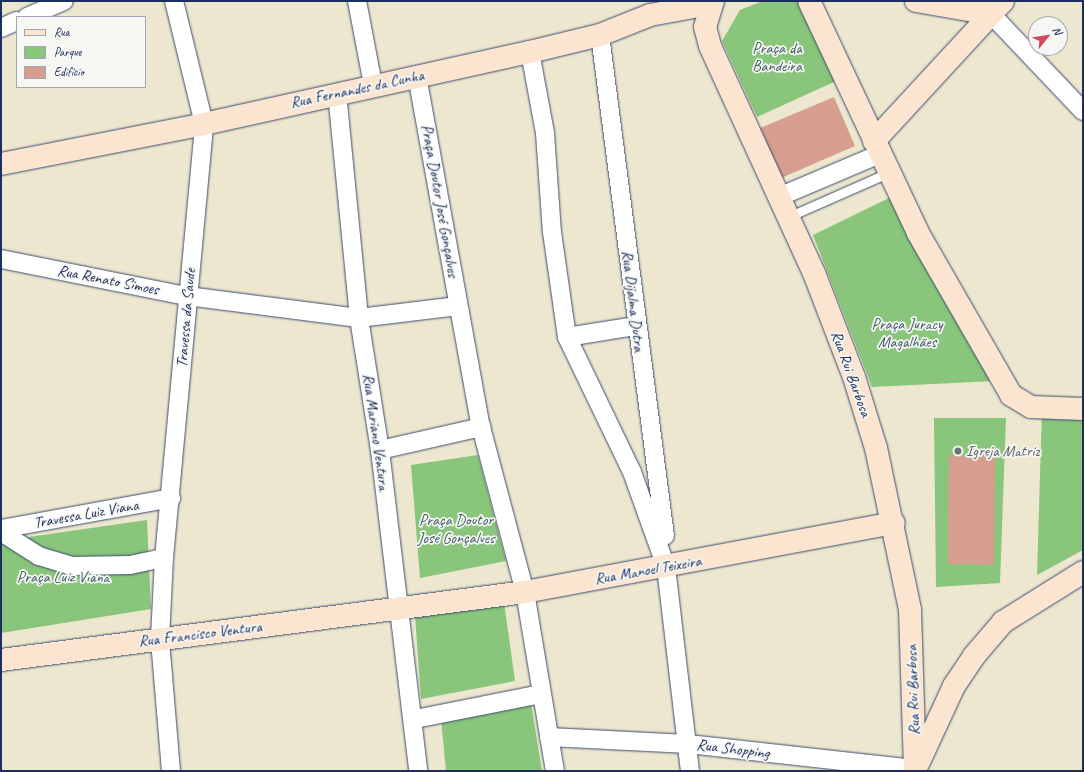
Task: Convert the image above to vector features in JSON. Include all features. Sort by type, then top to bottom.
[{"type":"street","points":[[28,16],[43,5],[64,1]]},
{"type":"street","name":"Travessa da Saude","points":[[171,771],[160,639],[164,558],[171,498],[187,296],[204,124],[174,1]]},
{"type":"street","points":[[357,1],[373,85]]},
{"type":"street","points":[[809,1],[918,233],[1011,395],[1031,407],[1083,409]]},
{"type":"street","points":[[916,1],[997,7],[1083,111]]},
{"type":"street","name":"Rua Fernandes da Cunha","points":[[1,164],[204,124],[373,85],[530,52],[600,35],[657,8],[711,3]]},
{"type":"street","name":"Rua Rui Barbosa","points":[[711,3],[705,27],[710,46],[790,216],[854,377],[894,522],[910,610],[918,770]]},
{"type":"street","points":[[781,196],[881,156],[997,7]]},
{"type":"street","points":[[1,28],[16,21]]},
{"type":"street","name":"Rua Dijalma Dutra","points":[[600,35],[666,567]]},
{"type":"street","points":[[530,52],[545,133],[552,232],[567,337],[632,472],[666,567],[690,771]]},
{"type":"street","name":"Praça Doutor José Gonçalves","points":[[417,76],[481,427],[525,592],[555,771]]},
{"type":"street","name":"Rua Mariano Ventura","points":[[337,93],[358,318],[380,450],[415,719],[418,771]]},
{"type":"street","name":"Rua Renato Simoes","points":[[1,259],[187,296],[358,318],[458,306]]},
{"type":"street","points":[[567,337],[636,326]]},
{"type":"street","points":[[380,450],[481,427]]},
{"type":"street","name":"Travessa Luiz Viana","points":[[1,531],[171,498]]},
{"type":"street","name":"Rua Manoel Teixeira","points":[[400,608],[525,592],[666,567],[894,522]]},
{"type":"street","points":[[1,531],[39,556],[71,566],[130,565],[164,558]]},
{"type":"street","points":[[918,770],[954,686],[974,656],[1003,622],[1083,572]]},
{"type":"street","name":"Rua Francisco Ventura","points":[[1,660],[400,608]]},
{"type":"street","points":[[415,719],[541,694]]},
{"type":"street","name":"Rua Shopping","points":[[549,737],[688,744],[918,770]]},
{"type":"lane","points":[[790,216],[881,156]]},
{"type":"green space","name":"Praça da Bandeira","points":[[763,1],[799,1],[836,81],[757,117],[722,41],[740,10]]},
{"type":"green space","name":"Praça Juracy Magalhães","points":[[889,198],[994,381],[872,387],[813,235]]},
{"type":"green space","points":[[1042,409],[1083,412],[1083,550],[1037,575]]},
{"type":"green space","points":[[934,418],[1006,418],[1000,583],[936,587]]},
{"type":"green space","name":"Praça Doutor José Gonçalves","points":[[478,455],[506,561],[420,578],[411,465]]},
{"type":"green space","name":"Praça Luiz Viana","points":[[147,520],[151,609],[1,633],[1,541]]},
{"type":"green space","name":"Praça Doutor José Gonçalves","points":[[503,595],[515,681],[421,699],[415,615]]},
{"type":"green space","points":[[531,703],[542,771],[446,771],[441,719]]},
{"type":"building","points":[[834,97],[855,146],[781,178],[760,128]]},
{"type":"building","points":[[949,456],[995,457],[994,565],[948,564]]},
{"type":"place","name":"Igreja Matriz","points":[[958,451]]}]
